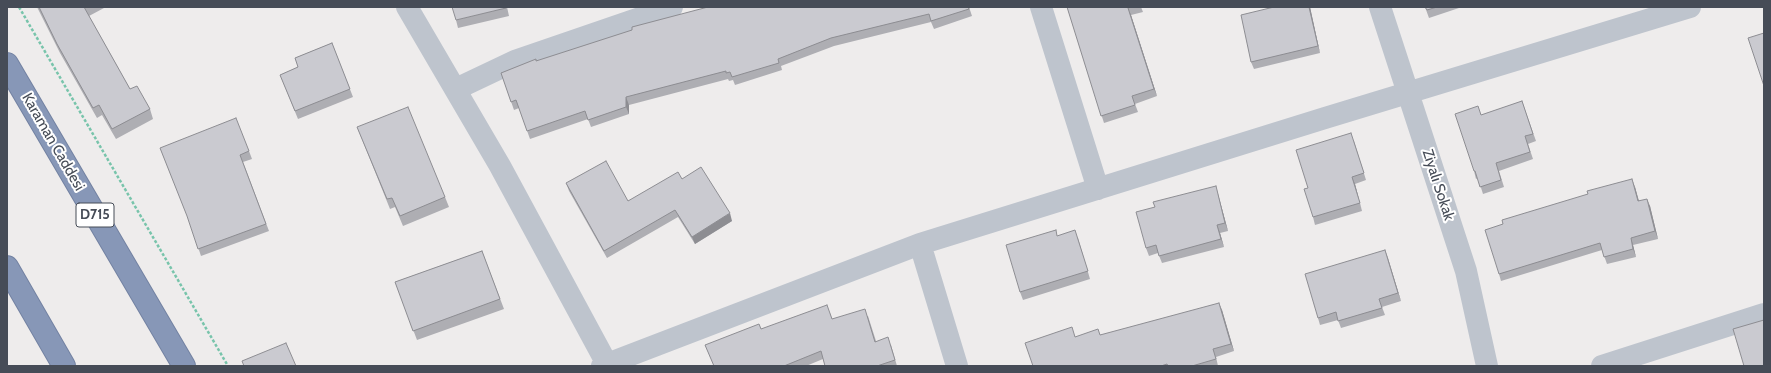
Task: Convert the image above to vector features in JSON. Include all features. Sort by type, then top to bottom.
[{"type":"highway","name":"Karaman Caddesi","points":[[7,64],[184,366]]},
{"type":"highway","points":[[7,267],[64,366]]},
{"type":"street","points":[[407,7],[500,166],[605,365],[920,244],[1690,7]]},
{"type":"street","points":[[456,89],[515,61],[672,7]]},
{"type":"street","points":[[1041,7],[1098,189]]},
{"type":"street","name":"Ziyalı Sokak","points":[[1380,7],[1466,271],[1487,366]]},
{"type":"street","points":[[920,244],[957,366]]},
{"type":"street","points":[[1602,366],[1764,314]]},
{"type":"path","points":[[19,7],[228,366]]},
{"type":"building","points":[[39,7],[84,7],[130,89],[137,86],[150,109],[112,129],[99,105],[93,108],[57,44]]},
{"type":"building","points":[[452,7],[506,7],[506,8],[456,20]]},
{"type":"building","points":[[708,7],[968,7],[969,9],[931,21],[929,14],[831,38],[778,59],[779,63],[732,77],[730,72],[726,73],[726,71],[626,97],[626,107],[588,120],[585,111],[527,131],[516,100],[511,102],[501,73],[536,59],[536,61],[632,30],[632,27]]},
{"type":"building","points":[[1067,7],[1131,7],[1128,8],[1154,89],[1132,96],[1135,105],[1101,116]]},
{"type":"building","points":[[1274,7],[1309,7],[1318,46],[1251,62],[1241,15]]},
{"type":"building","points":[[1425,7],[1437,7],[1427,10]]},
{"type":"building","points":[[1764,33],[1764,86],[1748,38]]},
{"type":"building","points":[[332,43],[350,89],[295,111],[280,75],[298,67],[295,58]]},
{"type":"building","points":[[1522,101],[1533,134],[1525,136],[1530,152],[1496,163],[1501,180],[1480,187],[1455,114],[1478,106],[1481,115]]},
{"type":"building","points":[[408,107],[445,197],[400,216],[392,198],[387,199],[357,127]]},
{"type":"building","points":[[236,118],[249,151],[240,155],[266,224],[198,249],[187,216],[160,148]]},
{"type":"building","points":[[1351,133],[1364,173],[1352,177],[1360,203],[1313,217],[1304,189],[1308,188],[1296,150]]},
{"type":"building","points":[[606,161],[628,201],[678,172],[682,179],[701,167],[730,213],[692,237],[675,210],[604,251],[566,183]]},
{"type":"building","points":[[1632,179],[1638,201],[1647,199],[1655,231],[1631,238],[1633,249],[1604,257],[1600,243],[1499,274],[1485,230],[1503,224],[1502,220],[1588,194],[1587,191]]},
{"type":"building","points":[[1216,186],[1225,223],[1217,225],[1221,239],[1159,256],[1156,245],[1146,248],[1136,212],[1155,207],[1153,202]]},
{"type":"building","points":[[1056,230],[1057,236],[1075,230],[1088,271],[1020,292],[1006,245]]},
{"type":"building","points":[[1385,250],[1398,293],[1379,299],[1382,308],[1338,321],[1336,312],[1318,318],[1305,274]]},
{"type":"building","points":[[482,251],[500,299],[413,331],[395,282]]},
{"type":"building","points":[[1219,303],[1231,344],[1213,349],[1216,359],[1192,366],[1168,366],[1167,364],[1161,366],[1033,366],[1025,343],[1072,327],[1075,337],[1098,329],[1100,335]]},
{"type":"building","points":[[827,305],[832,319],[865,309],[875,342],[888,337],[895,360],[877,366],[825,366],[821,351],[784,366],[714,366],[705,345],[759,324],[761,329]]},
{"type":"building","points":[[1764,320],[1764,366],[1744,366],[1733,329]]},
{"type":"building","points":[[286,343],[296,366],[244,366],[242,361]]}]
